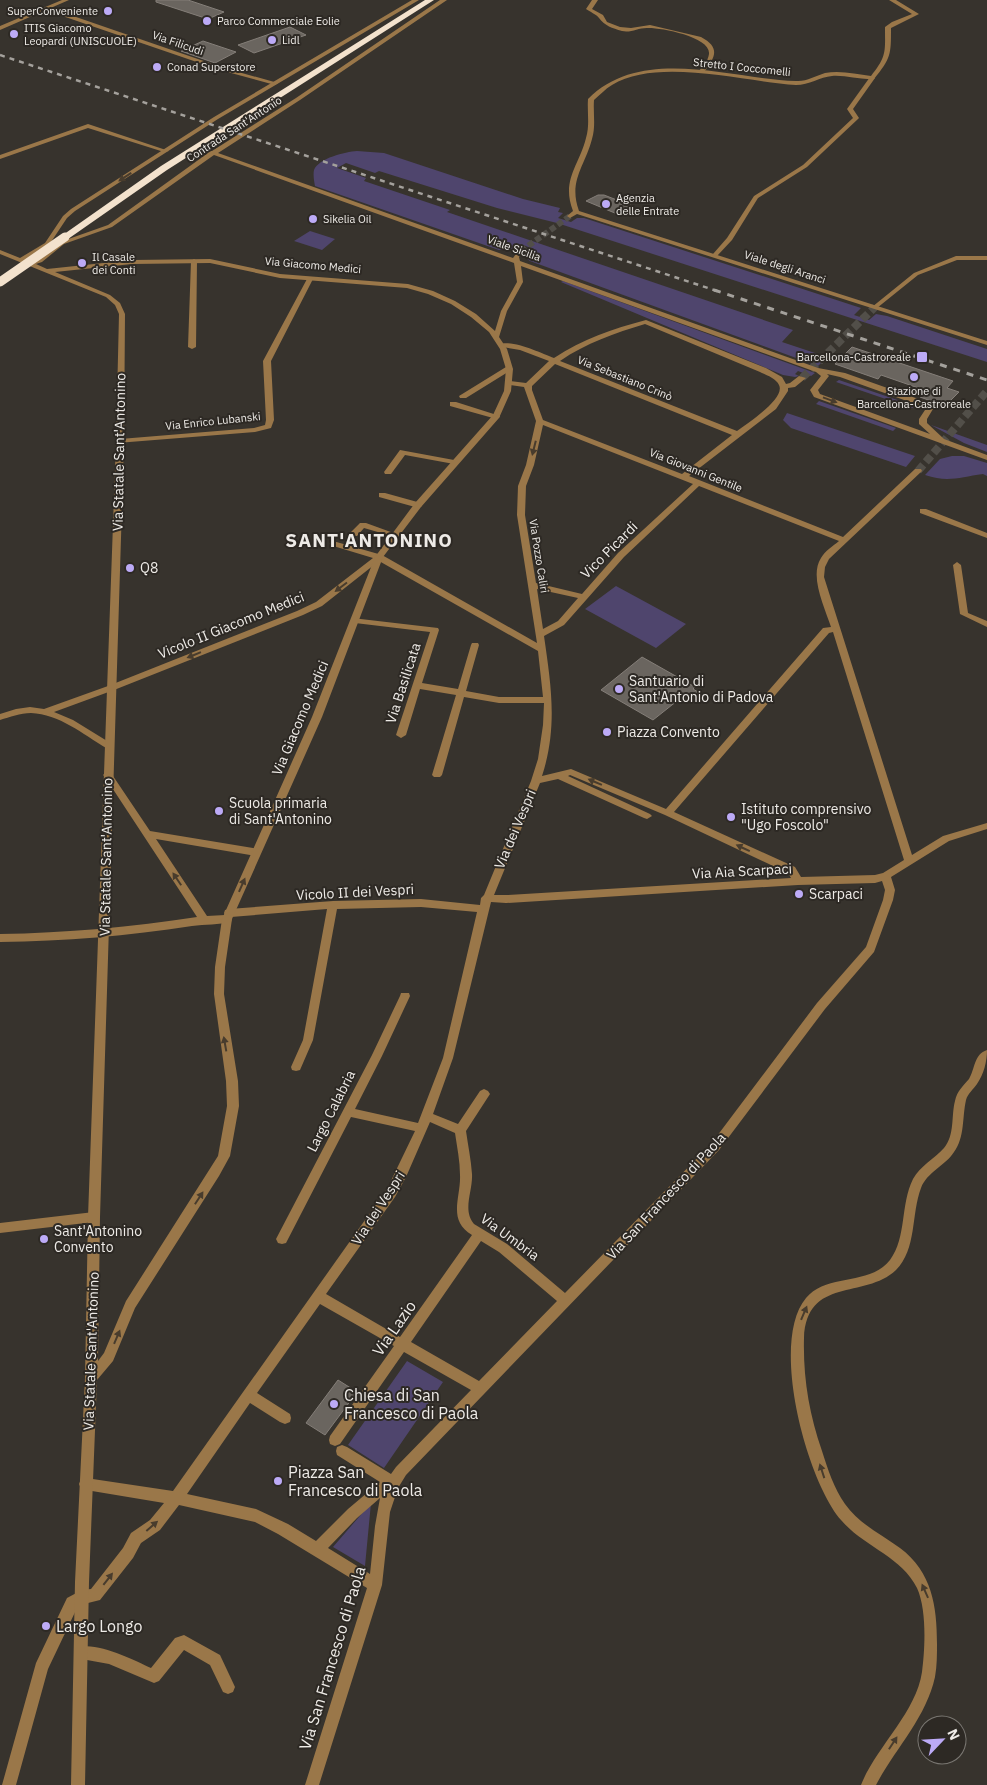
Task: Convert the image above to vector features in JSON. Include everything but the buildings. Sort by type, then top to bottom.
[{"type":"highway","points":[[0,282],[65,240],[164,168],[430,0]]},
{"type":"street","points":[[0,28],[66,0]]},
{"type":"street","name":"Contrada Sant'Antonio","points":[[25,262],[47,244],[65,217],[73,210],[275,83],[416,0]]},
{"type":"street","name":"Contrada Sant'Antonio","points":[[44,266],[59,245],[65,240],[110,226],[213,153],[298,99],[444,0]]},
{"type":"street","points":[[595,0],[589,9],[601,16],[607,24],[630,30],[644,26],[653,27],[697,36],[704,40],[711,46],[712,51],[707,65],[702,71]]},
{"type":"street","points":[[715,255],[730,239],[756,197],[805,166],[856,118],[850,109],[885,62],[888,53],[888,27],[916,14],[892,0]]},
{"type":"street","name":"Via Filicudi","points":[[47,9],[222,68],[275,83]]},
{"type":"street","name":"Stretto I Coccomelli","points":[[573,214],[574,173],[587,149],[591,130],[591,99],[598,91],[614,81],[643,73],[702,71],[799,83],[834,74],[872,78]]},
{"type":"street","points":[[0,157],[88,126],[166,150]]},
{"type":"street","points":[[180,142],[191,145]]},
{"type":"street","name":"Viale Sicilia","points":[[202,149],[817,370],[823,373],[825,377],[814,390],[817,395],[987,458]]},
{"type":"street","name":"Viale degli Aranci","points":[[573,214],[715,255],[987,343]]},
{"type":"street","points":[[52,238],[65,240]]},
{"type":"street","points":[[499,340],[504,310],[513,298],[520,282],[516,256],[521,251]]},
{"type":"street","name":"Via Statale Sant'Antonino","points":[[0,252],[25,262],[44,266],[101,292],[112,298],[122,314],[105,933],[82,1597]]},
{"type":"street","points":[[875,307],[916,274],[956,258],[987,258]]},
{"type":"street","points":[[192,347],[194,261]]},
{"type":"street","name":"Via Giacomo Medici","points":[[44,266],[132,262],[222,262],[268,274],[400,285],[427,291],[456,305],[499,340],[508,358],[510,383],[505,399],[496,416],[418,505],[379,557],[317,717],[228,916],[220,967],[219,994],[232,1081],[233,1106],[224,1156],[215,1174],[130,1305],[108,1357],[91,1378]]},
{"type":"street","name":"Via Enrico Lubanski","points":[[120,441],[255,430],[268,426],[270,420],[267,361],[310,278]]},
{"type":"street","points":[[510,383],[528,384],[554,362],[586,342],[646,322],[763,370],[779,379],[784,386],[784,391],[774,407],[758,417],[739,435],[683,477]]},
{"type":"street","name":"Via Sebastiano Crinò","points":[[499,340],[739,435]]},
{"type":"street","points":[[463,396],[509,369]]},
{"type":"street","name":"Viale Sicilia","points":[[817,370],[838,374],[925,405],[930,411],[923,420],[923,424],[940,439]]},
{"type":"street","points":[[825,377],[838,374]]},
{"type":"street","points":[[784,386],[792,385],[802,378]]},
{"type":"street","points":[[528,384],[528,390],[540,421]]},
{"type":"street","points":[[454,404],[496,416]]},
{"type":"street","name":"Via Giovanni Gentile","points":[[540,421],[844,540]]},
{"type":"street","name":"Via Pozzo Caliri","points":[[540,421],[530,465],[522,486],[521,506],[522,524],[542,650]]},
{"type":"street","points":[[388,472],[403,452],[454,462]]},
{"type":"street","points":[[909,860],[820,577],[821,567],[825,558],[918,471]]},
{"type":"street","name":"Vico Picardi","points":[[540,635],[561,623],[621,555],[698,483]]},
{"type":"street","points":[[382,495],[418,505]]},
{"type":"street","points":[[923,511],[987,536]]},
{"type":"street","points":[[354,534],[363,525],[395,535]]},
{"type":"street","points":[[333,543],[379,557],[542,650],[548,700],[546,747],[536,781]]},
{"type":"street","name":"Vicolo II Giacomo Medici","points":[[47,711],[112,688],[313,607],[379,557]]},
{"type":"street","points":[[957,565],[964,614],[987,624]]},
{"type":"street","points":[[533,584],[584,597]]},
{"type":"street","name":"Via Basilicata","points":[[355,620],[435,630],[401,735]]},
{"type":"street","points":[[668,813],[826,630],[837,629]]},
{"type":"street","points":[[437,775],[475,645]]},
{"type":"street","points":[[417,685],[499,700],[548,700]]},
{"type":"street","points":[[0,716],[23,710],[47,711],[109,746]]},
{"type":"street","points":[[536,781],[571,772],[668,813],[792,870],[798,881]]},
{"type":"street","points":[[108,775],[204,919]]},
{"type":"street","points":[[558,775],[647,816]]},
{"type":"street","name":"Via dei Vespri","points":[[82,1597],[95,1596],[128,1553],[136,1538],[155,1524],[176,1498],[391,1193],[427,1116],[448,1058],[484,904],[536,781]]},
{"type":"street","name":"Via Aia Scarpaci","points":[[484,904],[516,899],[798,881],[859,881],[886,876],[946,838],[987,826]]},
{"type":"street","points":[[147,834],[256,852]]},
{"type":"street","name":"Via San Francesco di Paola","points":[[317,1550],[373,1494],[392,1482],[715,1147],[821,1006],[870,949],[888,900],[890,890],[886,876]]},
{"type":"street","name":"Vicolo II dei Vespri","points":[[0,938],[40,938],[105,933],[178,925],[228,916],[333,905],[484,904]]},
{"type":"street","points":[[296,1067],[308,1040],[333,905]]},
{"type":"street","name":"Largo Calabria","points":[[282,1239],[348,1112],[405,996]]},
{"type":"street","points":[[868,1785],[908,1719],[925,1685],[929,1663],[931,1614],[929,1600],[918,1575],[909,1565],[849,1518],[831,1496],[802,1413],[798,1394],[798,1332],[806,1307],[818,1294],[837,1286],[877,1278],[892,1267],[904,1244],[916,1186],[926,1170],[951,1148],[963,1094],[974,1081],[981,1059],[987,1054]]},
{"type":"street","points":[[427,1116],[460,1130],[484,1094]]},
{"type":"street","points":[[348,1112],[420,1128]]},
{"type":"street","name":"Via Umbria","points":[[460,1130],[466,1176],[462,1214],[470,1228],[503,1248],[566,1301]]},
{"type":"street","points":[[0,1228],[94,1217]]},
{"type":"street","name":"Via Lazio","points":[[392,1482],[339,1446],[402,1344],[479,1235]]},
{"type":"street","points":[[318,1296],[481,1389]]},
{"type":"street","points":[[249,1395],[285,1418]]},
{"type":"street","name":"Via San Francesco di Paola","points":[[312,1785],[375,1585],[380,1525],[392,1482]]},
{"type":"street","points":[[86,1484],[176,1498],[256,1516],[283,1529],[375,1585]]},
{"type":"street","points":[[78,1785],[82,1597]]},
{"type":"street","points":[[9,1785],[41,1668],[72,1603],[82,1597]]},
{"type":"street","points":[[81,1659],[109,1657],[154,1676],[180,1642],[184,1642],[215,1660],[228,1687]]},
{"type":"shaded area","points":[[357,151],[384,153],[523,199],[560,208],[558,212],[563,213],[558,218],[571,222],[577,218],[584,218],[861,308],[854,315],[869,320],[876,314],[887,316],[987,349],[987,362],[557,223],[497,208],[379,171],[375,173],[346,163],[337,168],[366,178],[364,181],[450,210],[447,212],[793,330],[782,342],[827,357],[818,366],[530,261],[526,258],[527,253],[533,249],[521,244],[510,250],[499,250],[315,186],[314,170],[321,162],[339,154]]},
{"type":"shaded area","points":[[310,231],[335,239],[322,250],[294,241]]},
{"type":"shaded area","points":[[563,281],[815,373],[811,376],[798,371],[795,374],[799,376],[783,375],[561,282]]},
{"type":"shaded area","points":[[839,380],[915,406],[912,408],[836,382]]},
{"type":"shaded area","points":[[819,401],[896,428],[893,431],[816,404]]},
{"type":"shaded area","points":[[787,413],[915,456],[906,467],[791,428],[783,420]]},
{"type":"shaded area","points":[[931,425],[987,445],[987,452],[964,443]]},
{"type":"shaded area","points":[[964,456],[987,463],[987,476],[983,474],[941,479],[925,475],[940,459]]},
{"type":"shaded area","points":[[616,586],[686,624],[656,648],[585,609]]},
{"type":"shaded area","points":[[407,1361],[443,1382],[384,1468],[348,1445]]},
{"type":"shaded area","points":[[371,1503],[365,1566],[333,1547]]},
{"type":"tunnel","points":[[521,251],[570,216]]},
{"type":"tunnel","points":[[802,378],[875,307]]},
{"type":"tunnel","points":[[918,471],[987,391]]},
{"type":"railway","points":[[0,55],[717,291]]},
{"type":"railway","points":[[714,290],[987,380]]},
{"type":"place","name":"SuperConveniente","points":[[108,11]]},
{"type":"place","name":"Parco Commerciale Eolie","points":[[207,21]]},
{"type":"place","name":"ITIS Giacomo Leopardi (UNISCUOLE)","points":[[14,34]]},
{"type":"place","name":"Lidl","points":[[272,40]]},
{"type":"place","name":"Conad Superstore","points":[[157,67]]},
{"type":"place","name":"Agenzia delle Entrate","points":[[606,204]]},
{"type":"place","name":"Sikelia Oil","points":[[313,219]]},
{"type":"place","name":"Il Casale dei Conti","points":[[82,263]]},
{"type":"place","name":"Barcellona-Castroreale","points":[[922,357]]},
{"type":"place","name":"Stazione di Barcellona-Castroreale","points":[[914,377]]},
{"type":"place","name":"Q8","points":[[130,568]]},
{"type":"place","name":"Santuario di Sant'Antonio di Padova","points":[[619,689]]},
{"type":"place","name":"Piazza Convento","points":[[607,732]]},
{"type":"place","name":"Scuola primaria di Sant'Antonino","points":[[219,811]]},
{"type":"place","name":"Istituto comprensivo \"Ugo Foscolo\"","points":[[731,817]]},
{"type":"place","name":"Scarpaci","points":[[799,894]]},
{"type":"place","name":"Sant'Antonino Convento","points":[[44,1239]]},
{"type":"place","name":"Chiesa di San Francesco di Paola","points":[[334,1404]]},
{"type":"place","name":"Piazza San Francesco di Paola","points":[[278,1481]]},
{"type":"place","name":"Largo Longo","points":[[46,1626]]},
{"type":"district","name":"SANT'ANTONINO","points":[[369,540]]}]
